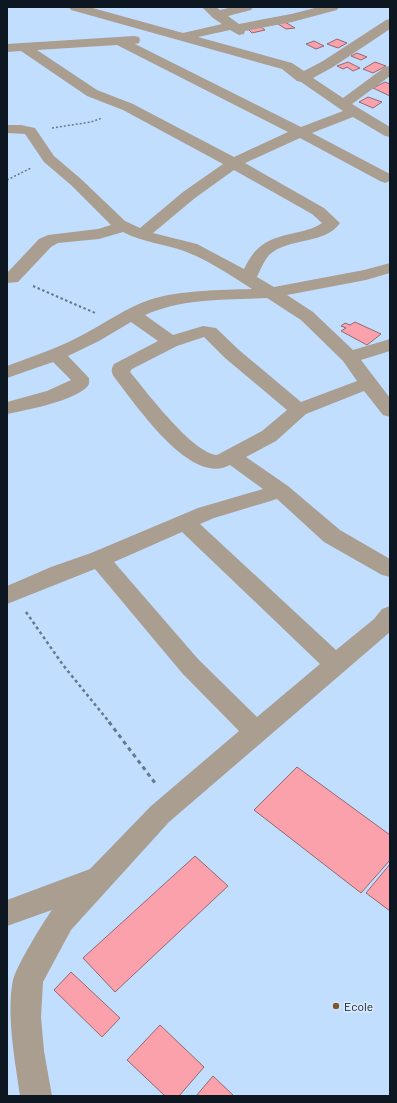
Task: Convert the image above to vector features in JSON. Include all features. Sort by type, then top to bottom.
[{"type":"street","points":[[75,7],[286,66]]},
{"type":"street","points":[[213,11],[247,7]]},
{"type":"street","points":[[7,48],[58,44],[120,42],[182,36],[292,18],[334,7]]},
{"type":"street","points":[[213,11],[302,78],[348,108],[389,131]]},
{"type":"street","points":[[302,78],[328,64],[390,22]]},
{"type":"street","points":[[120,42],[300,132],[385,178]]},
{"type":"street","points":[[24,47],[92,93],[128,107],[234,163],[318,210],[332,223],[322,230],[271,246],[260,255],[248,278]]},
{"type":"street","points":[[141,235],[189,195],[234,163],[348,108],[390,70]]},
{"type":"street","points":[[7,129],[21,128],[30,131],[49,159],[76,182],[108,215],[123,226],[141,235],[191,248],[248,278],[307,316],[350,357],[390,411]]},
{"type":"street","points":[[10,278],[44,243],[54,238],[99,234],[123,226]]},
{"type":"street","points":[[7,372],[56,355],[93,337],[132,314],[155,304],[187,298],[271,293],[366,275],[390,268]]},
{"type":"street","points":[[132,314],[171,342]]},
{"type":"street","points":[[299,410],[232,354],[210,332],[203,331],[171,342],[124,365],[121,368],[121,373],[174,437],[211,464],[232,457],[269,436],[299,410],[368,383]]},
{"type":"street","points":[[350,357],[390,345]]},
{"type":"street","points":[[7,408],[47,398],[80,383],[80,378],[56,355]]},
{"type":"street","points":[[232,457],[281,491],[332,536],[390,569]]},
{"type":"street","points":[[10,594],[59,573],[98,559],[206,513],[281,491]]},
{"type":"street","points":[[184,522],[336,664]]},
{"type":"street","points":[[98,559],[190,666],[256,732]]},
{"type":"street","points":[[36,1096],[29,1051],[26,1017],[28,979],[61,920],[160,814],[382,626],[390,615]]},
{"type":"street","points":[[7,913],[100,878]]},
{"type":"path","points":[[30,131],[91,122],[128,107]]},
{"type":"path","points":[[7,180],[49,159]]},
{"type":"path","points":[[10,278],[93,312],[110,326]]},
{"type":"path","points":[[10,594],[62,665],[125,742],[172,803]]},
{"type":"building","points":[[285,22],[295,28],[286,29],[278,24]]},
{"type":"building","points":[[261,27],[265,30],[252,33],[248,29]]},
{"type":"building","points":[[337,39],[347,43],[338,48],[327,44]]},
{"type":"building","points":[[314,41],[324,46],[316,49],[306,44]]},
{"type":"building","points":[[357,53],[367,57],[361,60],[351,56]]},
{"type":"building","points":[[348,62],[360,68],[353,71],[347,67],[343,69],[337,66]]},
{"type":"building","points":[[375,62],[386,66],[373,73],[363,69]]},
{"type":"building","points":[[385,82],[390,84],[390,96],[373,88]]},
{"type":"building","points":[[368,97],[382,102],[373,108],[359,102]]},
{"type":"building","points":[[355,322],[381,334],[367,345],[341,331],[346,328],[341,326],[345,323],[350,325]]},
{"type":"building","points":[[297,767],[390,835],[390,860],[361,893],[254,810]]},
{"type":"building","points":[[195,856],[228,886],[115,992],[83,958]]},
{"type":"building","points":[[390,864],[390,911],[366,893]]},
{"type":"building","points":[[71,972],[120,1018],[102,1037],[54,990]]},
{"type":"building","points":[[160,1025],[204,1067],[179,1096],[165,1096],[127,1060]]},
{"type":"building","points":[[213,1076],[234,1096],[196,1096]]},
{"type":"place","name":"Ecole","points":[[336,1006]]}]
